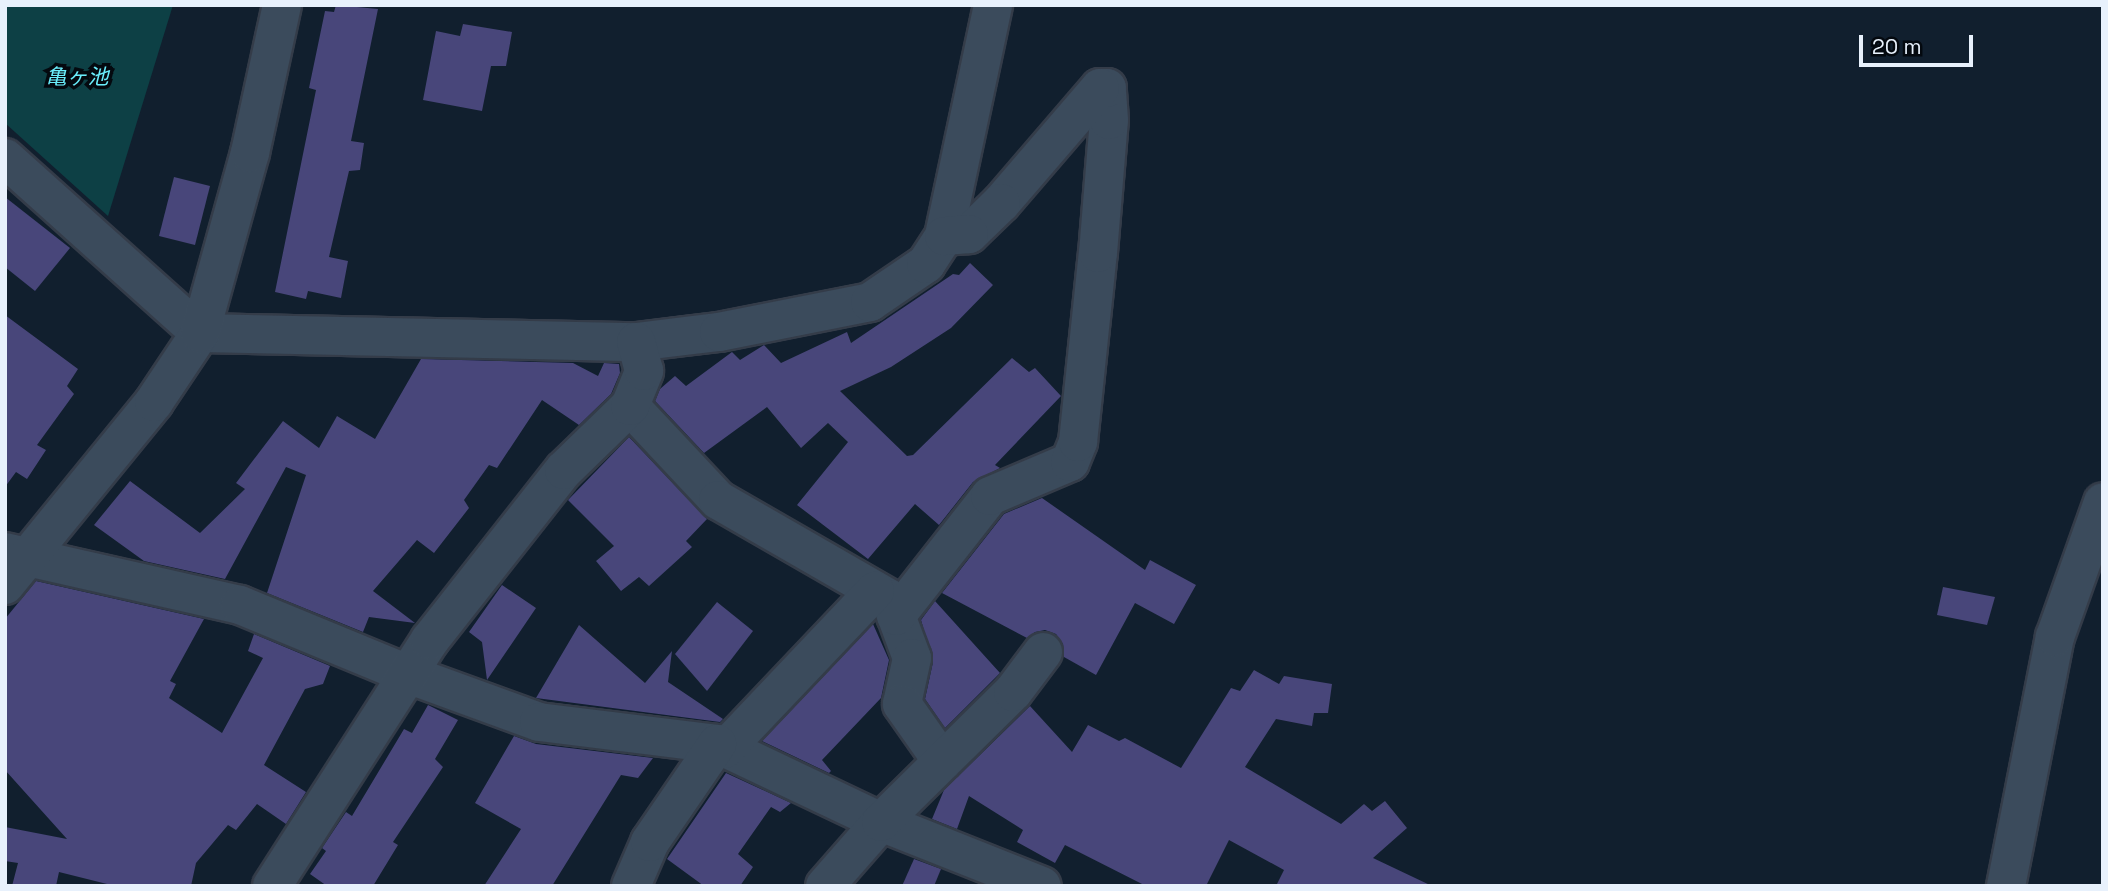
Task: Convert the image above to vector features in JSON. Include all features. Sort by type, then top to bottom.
[{"type":"street","points":[[13,564],[154,402],[200,333],[250,153],[282,5]]},
{"type":"street","points":[[5,158],[200,333],[636,341],[719,332],[870,302],[926,264],[944,236],[993,5]]},
{"type":"street","points":[[631,886],[650,842],[721,746],[886,603],[990,496],[1070,462],[1078,442],[1098,253],[1109,120],[1107,88],[1100,88],[1000,203],[969,234],[944,236]]},
{"type":"street","points":[[272,886],[410,676],[430,640],[564,470],[630,405],[644,371],[636,341]]},
{"type":"street","points":[[630,405],[718,500],[886,603],[912,658],[902,704],[942,761]]},
{"type":"street","points":[[2006,886],[2055,637],[2103,502]]},
{"type":"street","points":[[13,564],[240,605],[410,676],[540,722],[721,746],[881,822],[1042,886]]},
{"type":"street","points":[[825,886],[881,822],[1013,692],[1042,652]]},
{"type":"water","name":"亀ヶ池","points":[[5,5],[173,5],[108,216],[5,123]]},
{"type":"building","points":[[336,5],[378,9],[351,141],[364,143],[360,170],[349,171],[329,257],[348,261],[341,298],[308,291],[306,299],[275,292],[316,90],[309,88],[325,11],[334,12]]},
{"type":"building","points":[[463,24],[512,32],[506,66],[491,66],[482,111],[423,100],[436,31],[460,36]]},
{"type":"building","points":[[174,177],[210,186],[195,245],[159,236]]},
{"type":"building","points":[[5,197],[70,248],[35,291],[5,267]]},
{"type":"building","points":[[970,263],[993,285],[951,328],[891,367],[840,391],[907,456],[913,455],[1012,358],[1029,372],[1035,368],[1061,396],[995,465],[1000,468],[973,482],[939,525],[915,504],[868,559],[797,505],[848,442],[828,423],[801,448],[767,407],[704,453],[655,401],[660,389],[675,376],[686,386],[732,352],[740,360],[764,345],[781,363],[847,332],[851,343],[953,274],[959,275]]},
{"type":"building","points":[[5,315],[78,369],[67,386],[74,394],[37,445],[46,450],[27,479],[16,472],[5,487]]},
{"type":"building","points":[[421,359],[573,363],[598,376],[604,363],[619,364],[620,373],[611,394],[579,425],[542,400],[497,468],[489,465],[464,500],[469,508],[434,553],[417,540],[373,591],[415,623],[369,617],[363,632],[267,593],[306,475],[286,467],[225,579],[144,561],[94,525],[130,481],[200,533],[245,489],[236,483],[283,421],[319,448],[337,416],[375,439]]},
{"type":"building","points":[[629,437],[707,519],[686,541],[692,547],[649,586],[639,577],[621,591],[596,561],[614,546],[568,500]]},
{"type":"building","points":[[1042,498],[1145,570],[1150,560],[1196,585],[1174,624],[1135,603],[1096,675],[1064,657],[1063,644],[1056,634],[1045,630],[1035,632],[1027,638],[942,593],[1004,514]]},
{"type":"building","points":[[36,581],[204,619],[170,681],[176,684],[169,698],[222,733],[263,658],[248,651],[254,634],[330,666],[323,684],[305,689],[264,765],[306,792],[286,824],[257,804],[236,830],[228,825],[196,863],[191,886],[115,886],[59,872],[56,886],[12,886],[18,863],[5,861],[5,827],[67,839],[5,770],[5,619]]},
{"type":"building","points":[[502,585],[536,608],[487,680],[482,642],[469,632]]},
{"type":"building","points":[[1943,587],[1995,597],[1987,625],[1937,615]]},
{"type":"building","points":[[935,601],[1000,673],[945,728],[925,699],[933,662],[921,620]]},
{"type":"building","points":[[717,602],[753,631],[707,691],[675,654]]},
{"type":"building","points":[[873,624],[889,660],[881,698],[822,760],[831,771],[829,773],[762,741]]},
{"type":"building","points":[[579,625],[645,683],[672,651],[668,682],[723,719],[720,722],[536,698]]},
{"type":"building","points":[[1254,670],[1279,684],[1284,676],[1332,684],[1328,713],[1314,713],[1312,726],[1276,719],[1245,767],[1341,824],[1364,804],[1372,811],[1385,801],[1407,828],[1373,858],[1432,886],[1276,886],[1284,870],[1229,840],[1206,886],[1146,886],[1065,845],[1055,863],[1017,842],[1023,830],[969,796],[957,829],[932,819],[944,790],[1030,706],[1072,752],[1088,725],[1119,741],[1125,738],[1181,768],[1231,688],[1240,691]]},
{"type":"building","points":[[428,705],[458,720],[435,759],[443,767],[393,842],[398,845],[373,886],[327,886],[310,874],[326,851],[322,848],[346,812],[352,816],[404,729],[412,733]]},
{"type":"building","points":[[514,736],[536,744],[653,758],[638,778],[621,775],[552,886],[484,886],[521,829],[475,803]]},
{"type":"building","points":[[726,773],[791,803],[780,812],[771,807],[738,854],[753,867],[740,886],[704,886],[667,859]]},
{"type":"building","points":[[914,859],[941,869],[934,886],[902,886]]}]
